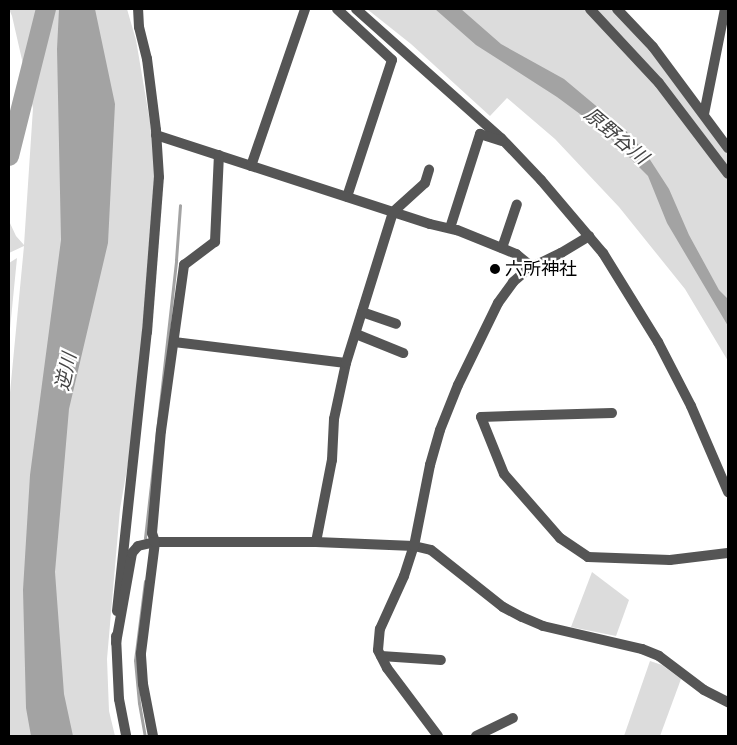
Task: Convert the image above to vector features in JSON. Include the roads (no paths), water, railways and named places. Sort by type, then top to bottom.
[{"type":"street","points":[[126,736],[119,699],[116,643],[117,599],[154,251],[159,178],[147,59],[139,27],[138,9]]},
{"type":"street","points":[[251,166],[305,9]]},
{"type":"street","points":[[337,9],[392,60],[347,197]]},
{"type":"street","points":[[356,9],[505,142],[603,253],[658,342],[691,406],[728,492]]},
{"type":"street","points":[[590,9],[659,82],[728,174]]},
{"type":"street","points":[[616,9],[653,48],[728,148]]},
{"type":"street","points":[[704,114],[725,9]]},
{"type":"street","points":[[450,228],[480,134],[505,142]]},
{"type":"street","points":[[156,135],[393,212],[450,228],[516,254],[532,267]]},
{"type":"street","points":[[153,736],[143,684],[141,654],[155,542],[152,534],[159,450],[184,265],[216,242],[219,155]]},
{"type":"street","points":[[316,542],[332,460],[334,419],[346,363],[393,212],[425,183],[430,170]]},
{"type":"street","points":[[502,248],[517,204]]},
{"type":"street","points":[[438,736],[387,668],[378,650],[380,629],[404,576],[414,546],[430,465],[440,430],[458,385],[498,303],[513,282],[532,267],[561,253],[589,236]]},
{"type":"street","points":[[362,312],[396,324]]},
{"type":"street","points":[[356,334],[404,353]]},
{"type":"street","points":[[174,342],[346,363]]},
{"type":"street","points":[[612,413],[481,417],[504,474],[560,538],[588,557],[670,560],[728,553]]},
{"type":"street","points":[[116,643],[132,552],[138,546],[155,542],[316,542],[414,546],[431,550],[503,607],[522,617],[543,626],[642,648],[659,656],[704,690],[728,702]]},
{"type":"street","points":[[381,656],[440,660]]},
{"type":"street","points":[[476,736],[513,718]]},
{"type":"water","name":"逆川","points":[[59,9],[95,9],[115,104],[108,243],[69,409],[55,572],[64,694],[73,736],[31,736],[26,708],[23,590],[30,475],[61,240],[57,49]]},
{"type":"water","name":"原野谷川","points":[[435,9],[461,9],[501,44],[564,79],[626,131],[645,152],[669,189],[689,235],[719,290],[728,299],[728,326],[667,223],[648,176],[603,131],[557,97],[476,45]]},
{"type":"waterway","points":[[9,156],[46,9]]},
{"type":"waterway","points":[[145,538],[176,260],[180,205]]},
{"type":"waterway","points":[[145,581],[135,660],[139,703],[145,736]]},
{"type":"place","name":"六所神社","points":[[495,269]]}]
